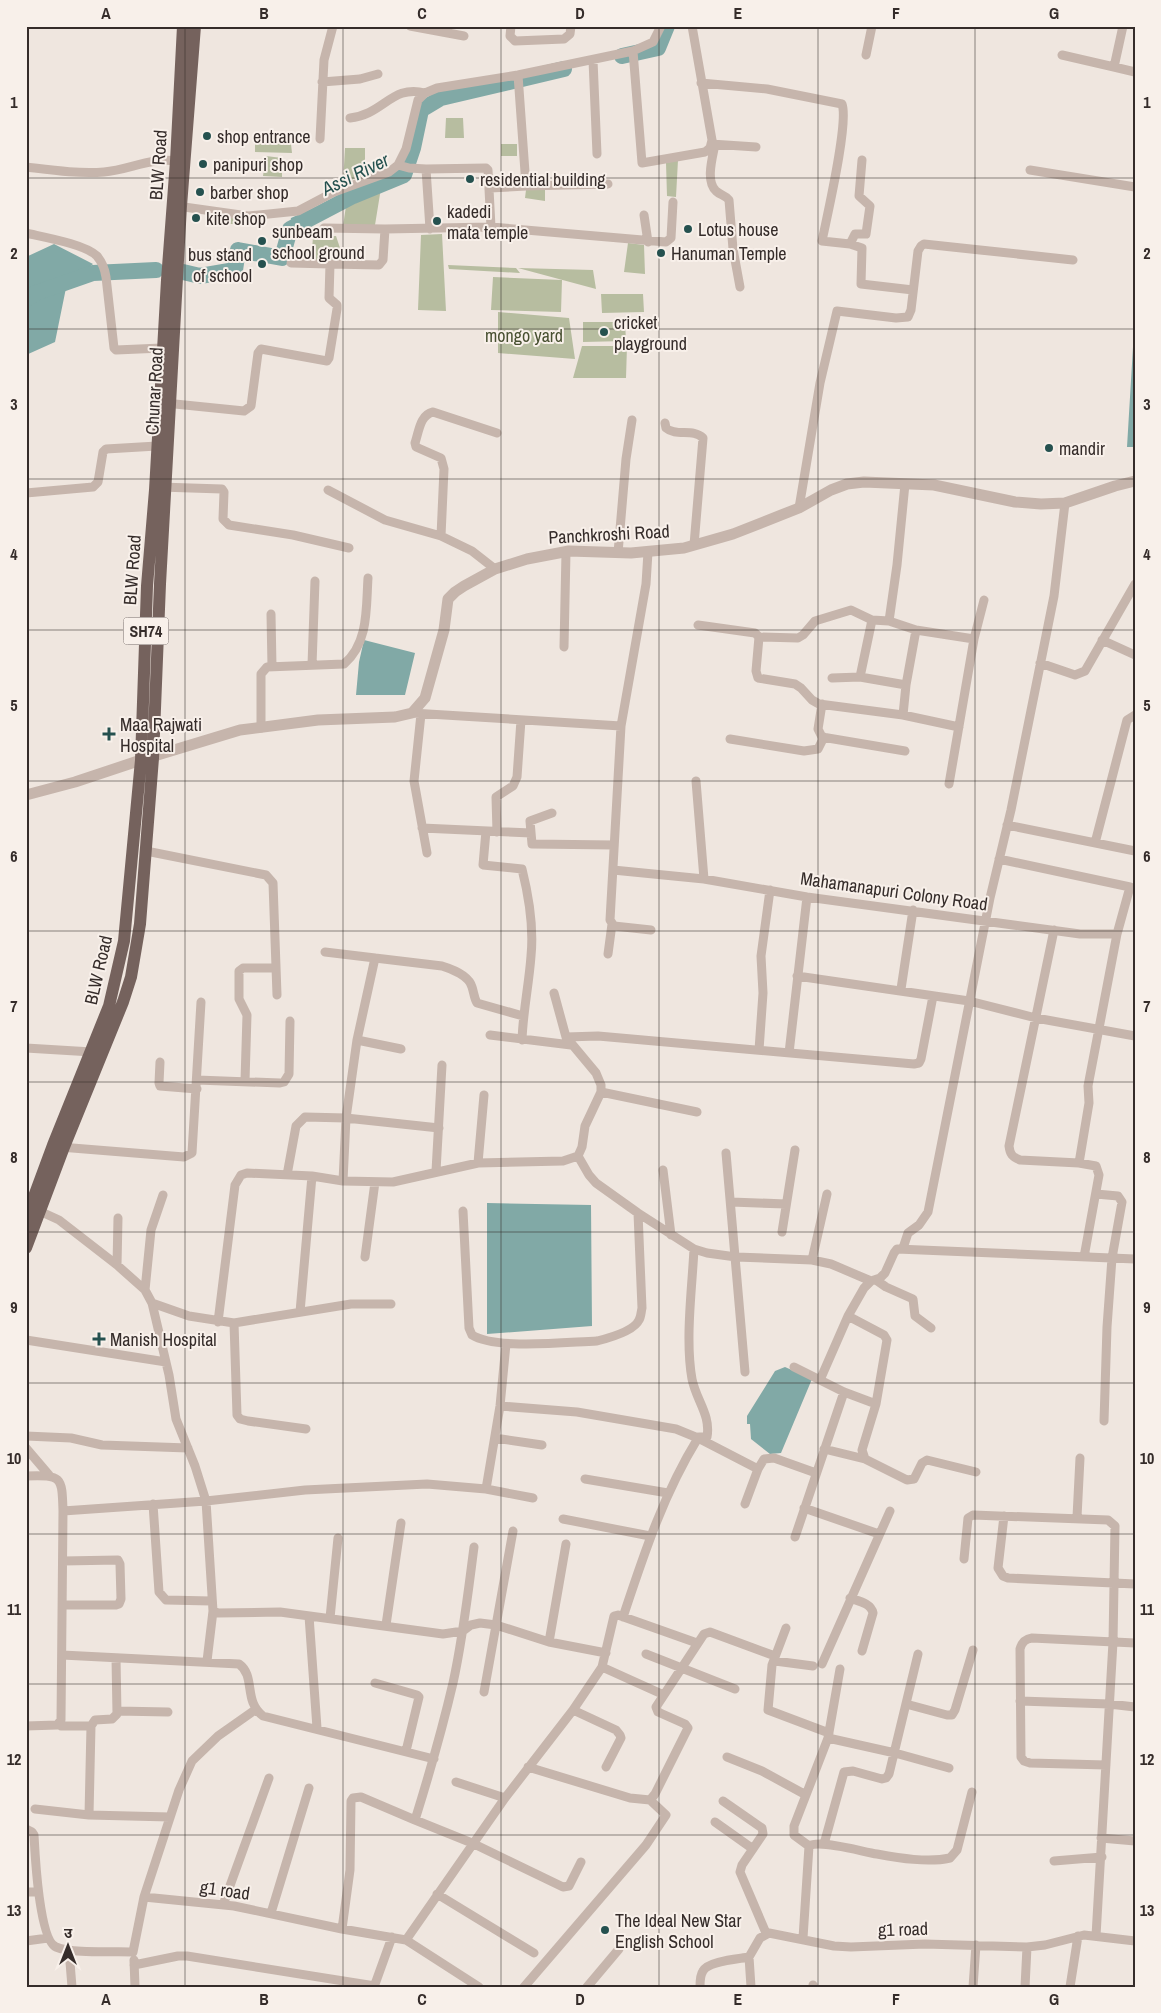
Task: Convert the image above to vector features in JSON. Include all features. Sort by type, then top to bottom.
[{"type":"main road","name":"BLW Road","points":[[32,1212],[31,1190],[58,1146],[110,1006],[124,942],[147,759],[147,586],[161,486],[157,446],[165,403],[162,348],[172,280],[177,206],[176,161],[187,64],[183,26]]},
{"type":"main road","name":"SH74","points":[[177,206],[187,64],[196,26]]},
{"type":"main road","name":"Chunar Road","points":[[161,486],[172,280]]},
{"type":"main road","name":"SH74","points":[[26,1248],[32,1212],[58,1146],[108,1044],[131,977],[140,924],[146,851],[147,759]]},
{"type":"street","points":[[320,139],[324,60],[333,26]]},
{"type":"street","points":[[410,26],[464,36]]},
{"type":"street","points":[[511,26],[510,36],[515,41],[564,39],[570,34],[571,26]]},
{"type":"street","points":[[177,206],[248,216],[298,211],[334,192],[389,172],[398,165],[406,149],[418,100],[425,93],[437,88],[518,78],[633,53],[653,42],[662,26]]},
{"type":"street","points":[[692,26],[713,144],[711,182],[716,191],[729,200],[733,249],[740,287]]},
{"type":"street","points":[[866,55],[872,26]]},
{"type":"street","points":[[1114,66],[1123,26]]},
{"type":"street","points":[[633,53],[642,163],[705,152],[713,144],[756,147]]},
{"type":"street","points":[[1062,55],[1135,72]]},
{"type":"street","points":[[594,62],[597,154]]},
{"type":"street","points":[[322,82],[360,79],[378,74]]},
{"type":"street","points":[[518,78],[526,186]]},
{"type":"street","points":[[701,83],[767,89],[842,104],[843,124],[838,159],[822,241],[850,244],[862,248],[861,284],[913,290]]},
{"type":"street","points":[[350,118],[366,115],[408,91],[425,93]]},
{"type":"street","points":[[26,167],[85,173],[105,172],[154,160],[176,161]]},
{"type":"street","points":[[850,244],[855,234],[866,234],[870,206],[859,196],[862,160]]},
{"type":"street","points":[[398,165],[426,169],[483,167],[488,170],[491,227]]},
{"type":"street","points":[[426,169],[430,228]]},
{"type":"street","points":[[1030,170],[1135,187]]},
{"type":"street","points":[[490,188],[608,184]]},
{"type":"street","points":[[324,228],[491,227],[648,242],[670,241],[673,202]]},
{"type":"street","points":[[644,215],[648,242]]},
{"type":"street","points":[[292,263],[379,265],[383,260],[385,229]]},
{"type":"street","points":[[26,233],[65,242],[93,253],[99,259],[105,274],[114,348],[118,350],[162,348]]},
{"type":"street","points":[[799,508],[820,383],[837,311],[906,318],[910,315],[918,251],[924,244],[1073,260]]},
{"type":"street","points":[[165,403],[244,411],[251,406],[258,353],[262,349],[327,361],[337,309],[337,305],[329,298],[330,264]]},
{"type":"street","points":[[441,536],[444,469],[442,458],[416,447],[415,443],[423,417],[433,412],[497,433]]},
{"type":"street","points":[[618,553],[626,458],[632,420]]},
{"type":"street","points":[[665,423],[666,428],[671,432],[699,434],[703,438],[694,545]]},
{"type":"street","points":[[26,493],[93,487],[97,485],[103,452],[106,449],[157,446]]},
{"type":"street","name":"Panchkroshi Road","points":[[416,714],[425,698],[444,630],[448,599],[464,586],[495,569],[527,559],[566,552],[648,552],[694,545],[733,534],[799,508],[847,484],[864,482],[934,485],[1015,502],[1041,504],[1065,502],[1135,481]]},
{"type":"street","points":[[889,621],[897,566],[905,484]]},
{"type":"street","points":[[161,486],[222,489],[224,492],[223,519],[229,526],[293,535],[349,548]]},
{"type":"street","points":[[328,490],[385,520],[441,536],[472,551],[495,569]]},
{"type":"street","points":[[903,1248],[908,1233],[919,1225],[928,1212],[969,1001],[1054,596],[1065,502]]},
{"type":"street","points":[[564,647],[566,552]]},
{"type":"street","points":[[608,954],[612,924],[614,845],[621,726],[646,584],[648,552]]},
{"type":"street","points":[[261,728],[261,674],[264,669],[344,664],[354,653],[364,628],[368,578]]},
{"type":"street","points":[[312,665],[315,581]]},
{"type":"street","points":[[1040,663],[1075,675],[1085,671],[1135,584]]},
{"type":"street","points":[[949,784],[974,638],[984,600]]},
{"type":"street","points":[[698,625],[753,632],[759,637],[798,638],[815,621],[847,610],[858,612],[872,620],[889,621],[916,630],[974,638]]},
{"type":"street","points":[[271,614],[272,667]]},
{"type":"street","points":[[860,677],[872,620]]},
{"type":"street","points":[[903,716],[906,685],[916,630]]},
{"type":"street","points":[[759,637],[756,671],[758,678],[795,684],[812,700],[822,704],[903,716],[959,727]]},
{"type":"street","points":[[1102,640],[1135,655]]},
{"type":"street","points":[[832,678],[860,677],[906,685]]},
{"type":"street","points":[[822,704],[818,729],[819,734],[824,737],[905,751]]},
{"type":"street","points":[[26,795],[75,782],[240,730],[318,720],[395,717],[416,714],[621,726]]},
{"type":"street","points":[[416,714],[414,781],[427,853]]},
{"type":"street","points":[[1095,843],[1127,720],[1135,715]]},
{"type":"street","points":[[497,832],[496,797],[513,786],[517,777],[521,720]]},
{"type":"street","points":[[730,739],[811,751],[819,748],[824,737]]},
{"type":"street","points":[[696,781],[704,879]]},
{"type":"street","points":[[552,813],[530,821],[532,844],[614,845]]},
{"type":"street","points":[[1007,825],[1135,850]]},
{"type":"street","points":[[422,828],[531,833]]},
{"type":"street","points":[[486,831],[484,865],[522,868],[529,899],[532,935],[522,1040]]},
{"type":"street","points":[[146,851],[266,875],[270,879],[273,883],[278,995]]},
{"type":"street","points":[[999,859],[1132,888],[1117,934],[1088,1086],[1089,1102],[1079,1163]]},
{"type":"street","name":"Mahamanapuri Colony Road","points":[[613,870],[704,879],[807,896],[1080,934],[1117,934]]},
{"type":"street","points":[[759,1050],[763,993],[761,956],[770,890]]},
{"type":"street","points":[[789,1053],[807,896]]},
{"type":"street","points":[[901,990],[913,910]]},
{"type":"street","points":[[612,924],[616,927],[651,930]]},
{"type":"street","points":[[1054,930],[1009,1146],[1013,1157],[1020,1160],[1079,1163],[1093,1165],[1098,1170],[1096,1194],[1084,1257]]},
{"type":"street","points":[[326,952],[442,966],[451,969],[471,984],[477,1003],[523,1016]]},
{"type":"street","points":[[343,1180],[346,1118],[357,1040],[375,958]]},
{"type":"street","points":[[245,1081],[247,1015],[239,999],[239,971],[244,968],[276,968]]},
{"type":"street","points":[[797,976],[969,1001],[1036,1018],[1135,1036]]},
{"type":"street","points":[[554,993],[568,1041],[596,1073],[601,1085],[601,1092],[586,1126],[578,1156]]},
{"type":"street","points":[[490,1035],[522,1040],[568,1041],[598,1036],[914,1064],[919,1063],[932,996]]},
{"type":"street","points":[[58,1146],[174,1156],[189,1156],[192,1153],[201,1002]]},
{"type":"street","points":[[160,1062],[158,1083],[160,1086],[245,1081],[280,1083],[287,1079],[289,1074],[290,1021]]},
{"type":"street","points":[[357,1040],[401,1049]]},
{"type":"street","points":[[26,1048],[92,1052]]},
{"type":"street","points":[[436,1171],[442,1065]]},
{"type":"street","points":[[601,1092],[696,1112]]},
{"type":"street","points":[[478,1163],[484,1095]]},
{"type":"street","points":[[287,1175],[296,1126],[305,1118],[346,1118],[439,1128]]},
{"type":"street","points":[[782,1232],[795,1150]]},
{"type":"street","points":[[726,1153],[746,1372]]},
{"type":"street","points":[[218,1322],[235,1185],[238,1179],[247,1173],[393,1182],[478,1163],[562,1161],[578,1156]]},
{"type":"street","points":[[578,1156],[589,1176],[596,1183],[638,1214],[694,1249],[736,1257],[812,1260],[830,1264],[913,1299],[915,1316],[931,1328]]},
{"type":"street","points":[[664,1170],[671,1235]]},
{"type":"street","points":[[300,1312],[312,1176]]},
{"type":"street","points":[[366,1257],[375,1182]]},
{"type":"street","points":[[812,1260],[827,1194]]},
{"type":"street","points":[[1096,1194],[1118,1196],[1121,1199],[1112,1258],[1107,1327],[1104,1421]]},
{"type":"street","points":[[145,1290],[151,1230],[163,1195]]},
{"type":"street","points":[[731,1202],[786,1204]]},
{"type":"street","points":[[463,1211],[469,1328],[472,1335],[477,1339],[506,1344],[597,1341],[610,1338],[634,1326],[640,1320],[642,1308],[638,1214]]},
{"type":"street","points":[[32,1212],[59,1220],[117,1265],[145,1290],[152,1303],[166,1362],[176,1419],[206,1501],[213,1611],[207,1661]]},
{"type":"street","points":[[117,1265],[118,1218]]},
{"type":"street","points":[[820,1380],[848,1316],[864,1288],[885,1273],[896,1250],[903,1248],[1135,1259]]},
{"type":"street","points":[[694,1249],[690,1345],[692,1380],[709,1426],[707,1437],[698,1438]]},
{"type":"street","points":[[152,1303],[189,1316],[234,1323],[351,1304],[391,1304]]},
{"type":"street","points":[[848,1316],[884,1335],[887,1340],[876,1404],[862,1450],[865,1459]]},
{"type":"street","points":[[234,1323],[237,1414],[240,1419],[306,1428]]},
{"type":"street","points":[[26,1340],[166,1362]]},
{"type":"street","points":[[486,1489],[500,1406],[506,1344]]},
{"type":"street","points":[[794,1367],[844,1392],[876,1404]]},
{"type":"street","points":[[795,1537],[844,1392]]},
{"type":"street","points":[[500,1406],[578,1412],[676,1429],[698,1438],[758,1469]]},
{"type":"street","points":[[26,1436],[72,1438],[102,1445],[188,1448]]},
{"type":"street","points":[[495,1438],[542,1445]]},
{"type":"street","points":[[623,1617],[650,1536],[668,1493],[698,1438]]},
{"type":"street","points":[[26,1448],[49,1475]]},
{"type":"street","points":[[824,1449],[865,1459],[907,1480],[914,1479],[922,1464],[927,1460],[976,1472]]},
{"type":"street","points":[[745,1504],[758,1469],[764,1459],[774,1458],[816,1473]]},
{"type":"street","points":[[1077,1517],[1080,1458]]},
{"type":"street","points":[[26,1476],[49,1475],[56,1478],[62,1487],[63,1511],[62,1716],[60,1723],[57,1725],[26,1726]]},
{"type":"street","points":[[585,1479],[668,1493]]},
{"type":"street","points":[[63,1511],[206,1501],[305,1490],[427,1484],[486,1489],[533,1498]]},
{"type":"street","points":[[153,1504],[159,1592],[161,1596],[166,1600],[211,1601]]},
{"type":"street","points":[[804,1508],[879,1534]]},
{"type":"street","points":[[775,1656],[775,1661],[817,1665],[890,1511]]},
{"type":"street","points":[[964,1559],[970,1516],[1077,1517],[1108,1520],[1115,1526],[1113,1642],[1096,1936]]},
{"type":"street","points":[[1004,1516],[998,1568],[1003,1576],[1008,1578],[1135,1584]]},
{"type":"street","points":[[562,1519],[650,1536]]},
{"type":"street","points":[[386,1625],[401,1523]]},
{"type":"street","points":[[484,1692],[513,1531]]},
{"type":"street","points":[[330,1618],[338,1538]]},
{"type":"street","points":[[549,1642],[566,1544]]},
{"type":"street","points":[[415,1820],[434,1759],[453,1683],[463,1631],[474,1547]]},
{"type":"street","points":[[62,1562],[118,1560],[120,1564],[121,1599],[119,1604],[116,1605],[62,1605]]},
{"type":"street","points":[[850,1598],[870,1606],[873,1610],[862,1651]]},
{"type":"street","points":[[213,1611],[218,1613],[280,1612],[442,1634],[463,1631],[471,1625],[480,1623],[496,1625],[549,1642],[606,1653]]},
{"type":"street","points":[[309,1616],[317,1728]]},
{"type":"street","points":[[406,1940],[472,1843],[528,1766],[573,1710],[602,1667],[614,1616],[623,1617],[696,1644]]},
{"type":"street","points":[[786,1628],[775,1656],[772,1670],[768,1698],[769,1711],[790,1717],[828,1736],[949,1768]]},
{"type":"street","points":[[650,1800],[655,1794],[687,1731],[685,1724],[656,1710],[656,1707],[704,1634],[710,1632],[775,1656]]},
{"type":"street","points":[[1106,1765],[1030,1763],[1024,1761],[1020,1752],[1020,1649],[1022,1643],[1032,1638],[1135,1643]]},
{"type":"street","points":[[906,1704],[952,1715],[973,1650]]},
{"type":"street","points":[[646,1654],[735,1689]]},
{"type":"street","points":[[824,1844],[844,1772],[850,1770],[877,1779],[886,1778],[889,1774],[918,1654]]},
{"type":"street","points":[[62,1655],[239,1664],[247,1672],[250,1698],[255,1710],[272,1719],[317,1728],[434,1759]]},
{"type":"street","points":[[89,1814],[91,1726],[95,1720],[116,1717],[116,1658]]},
{"type":"street","points":[[602,1667],[664,1695]]},
{"type":"street","points":[[809,1846],[793,1832],[828,1736],[840,1669]]},
{"type":"street","points":[[375,1683],[419,1697],[406,1751]]},
{"type":"street","points":[[1020,1701],[1135,1706]]},
{"type":"street","points":[[135,1987],[133,1952],[144,1897],[186,1773],[192,1761],[203,1748],[255,1710]]},
{"type":"street","points":[[573,1710],[616,1730],[620,1735],[621,1738],[606,1766]]},
{"type":"street","points":[[117,1711],[168,1712]]},
{"type":"street","points":[[61,1726],[91,1726]]},
{"type":"street","points":[[727,1757],[762,1771],[806,1795]]},
{"type":"street","points":[[524,1987],[646,1845],[666,1814],[650,1800],[630,1798],[528,1766]]},
{"type":"street","points":[[223,1905],[269,1778]]},
{"type":"street","points":[[456,1782],[505,1798]]},
{"type":"street","points":[[271,1913],[309,1788]]},
{"type":"street","points":[[809,1846],[824,1844],[879,1855],[930,1860],[950,1858],[957,1850],[972,1792]]},
{"type":"street","points":[[342,1929],[350,1870],[351,1800],[353,1798],[361,1797],[472,1843],[564,1888],[569,1886],[581,1862]]},
{"type":"street","points":[[723,1801],[762,1828],[763,1834],[742,1864],[740,1872],[766,1933],[760,1938],[749,1957],[751,1987]]},
{"type":"street","points":[[35,1809],[89,1814],[170,1817]]},
{"type":"street","points":[[715,1822],[752,1848]]},
{"type":"street","points":[[26,1829],[34,1835],[38,1892],[48,1938],[54,1946],[70,1950],[133,1952]]},
{"type":"street","points":[[1101,1838],[1135,1841]]},
{"type":"street","points":[[803,1938],[809,1846]]},
{"type":"street","points":[[1054,1861],[1102,1857]]},
{"type":"street","points":[[26,1892],[38,1892]]},
{"type":"street","points":[[437,1894],[534,1953]]},
{"type":"street","name":"g1 road","points":[[144,1897],[223,1905],[406,1940],[479,1987]]},
{"type":"street","name":"g1 road","points":[[766,1933],[803,1938],[834,1946],[851,1947],[924,1944],[1027,1947],[1045,1946],[1078,1936],[1096,1936],[1135,1941]]},
{"type":"street","points":[[1070,1987],[1078,1936]]},
{"type":"street","points":[[134,1965],[178,1956],[187,1956],[375,1987],[392,1937]]},
{"type":"street","points":[[26,1941],[48,1938]]},
{"type":"street","points":[[973,1987],[976,1945]]},
{"type":"street","points":[[1025,1987],[1027,1947]]},
{"type":"street","points":[[587,1987],[619,1949]]},
{"type":"street","points":[[70,1950],[72,1987]]},
{"type":"street","points":[[700,1987],[702,1972],[706,1967],[712,1964],[749,1957]]},
{"type":"green space","points":[[446,118],[463,118],[464,138],[445,138]]},
{"type":"green space","points":[[255,133],[290,135],[292,153],[255,152]]},
{"type":"green space","points":[[501,144],[517,144],[517,156],[501,156]]},
{"type":"green space","points":[[345,148],[365,148],[365,175],[343,183]]},
{"type":"green space","points":[[266,156],[282,158],[282,177],[263,176]]},
{"type":"green space","points":[[678,160],[676,197],[667,196],[666,163]]},
{"type":"green space","points":[[381,188],[375,225],[343,226],[346,206]]},
{"type":"green space","points":[[526,190],[545,190],[545,201],[525,198]]},
{"type":"green space","points":[[206,214],[234,217],[235,224],[205,224]]},
{"type":"green space","points":[[442,234],[446,311],[418,310],[421,235]]},
{"type":"green space","points":[[336,236],[345,263],[311,262],[313,237]]},
{"type":"green space","points":[[628,243],[644,245],[645,274],[624,272]]},
{"type":"green space","points":[[448,265],[516,268],[520,273],[449,269]]},
{"type":"green space","points":[[518,268],[593,270],[596,289]]},
{"type":"green space","points":[[493,277],[562,280],[561,312],[491,310]]},
{"type":"green space","points":[[601,294],[643,294],[644,312],[602,313]]},
{"type":"green space","name":"mongo yard","points":[[498,312],[569,318],[575,359],[498,353]]},
{"type":"green space","name":"cricket playground","points":[[583,322],[625,322],[626,341],[583,342]]},
{"type":"green space","points":[[582,346],[627,346],[626,378],[573,378]]},
{"type":"water","points":[[54,244],[93,264],[66,288],[55,342],[26,355],[26,257]]},
{"type":"water","points":[[1133,347],[1135,347],[1135,447],[1127,447]]},
{"type":"water","points":[[364,640],[415,653],[405,695],[356,695],[359,662]]},
{"type":"water","points":[[487,1203],[591,1205],[592,1326],[487,1334]]},
{"type":"water","points":[[785,1367],[812,1379],[781,1453],[770,1454],[751,1439],[750,1424],[747,1424],[747,1416],[775,1371]]},
{"type":"waterway","name":"Assi River","points":[[622,56],[658,48],[667,26]]},
{"type":"waterway","name":"Assi River","points":[[183,272],[200,276],[235,270],[238,250],[282,258],[290,229],[353,196],[404,175],[413,148],[421,110],[441,98],[564,69]]},
{"type":"waterway","points":[[292,219],[377,181]]},
{"type":"waterway","name":"Assi River","points":[[26,299],[36,293],[93,273],[156,270]]},
{"type":"place","name":"shop entrance","points":[[207,136]]},
{"type":"place","name":"panipuri shop","points":[[203,164]]},
{"type":"place","name":"residential building","points":[[470,179]]},
{"type":"place","name":"barber shop","points":[[200,192]]},
{"type":"place","name":"kite shop","points":[[196,218]]},
{"type":"place","name":"kadedi mata temple","points":[[437,221]]},
{"type":"place","name":"Lotus house","points":[[688,229]]},
{"type":"place","name":"sunbeam school ground","points":[[262,241]]},
{"type":"place","name":"Hanuman Temple","points":[[661,253]]},
{"type":"place","name":"bus stand of school","points":[[262,264]]},
{"type":"place","name":"cricket playground","points":[[604,332]]},
{"type":"place","name":"mandir","points":[[1049,448]]},
{"type":"place","name":"Maa Rajwati Hospital","points":[[109,734]]},
{"type":"place","name":"Manish Hospital","points":[[99,1339]]},
{"type":"place","name":"The Ideal New Star English School","points":[[605,1930]]}]
